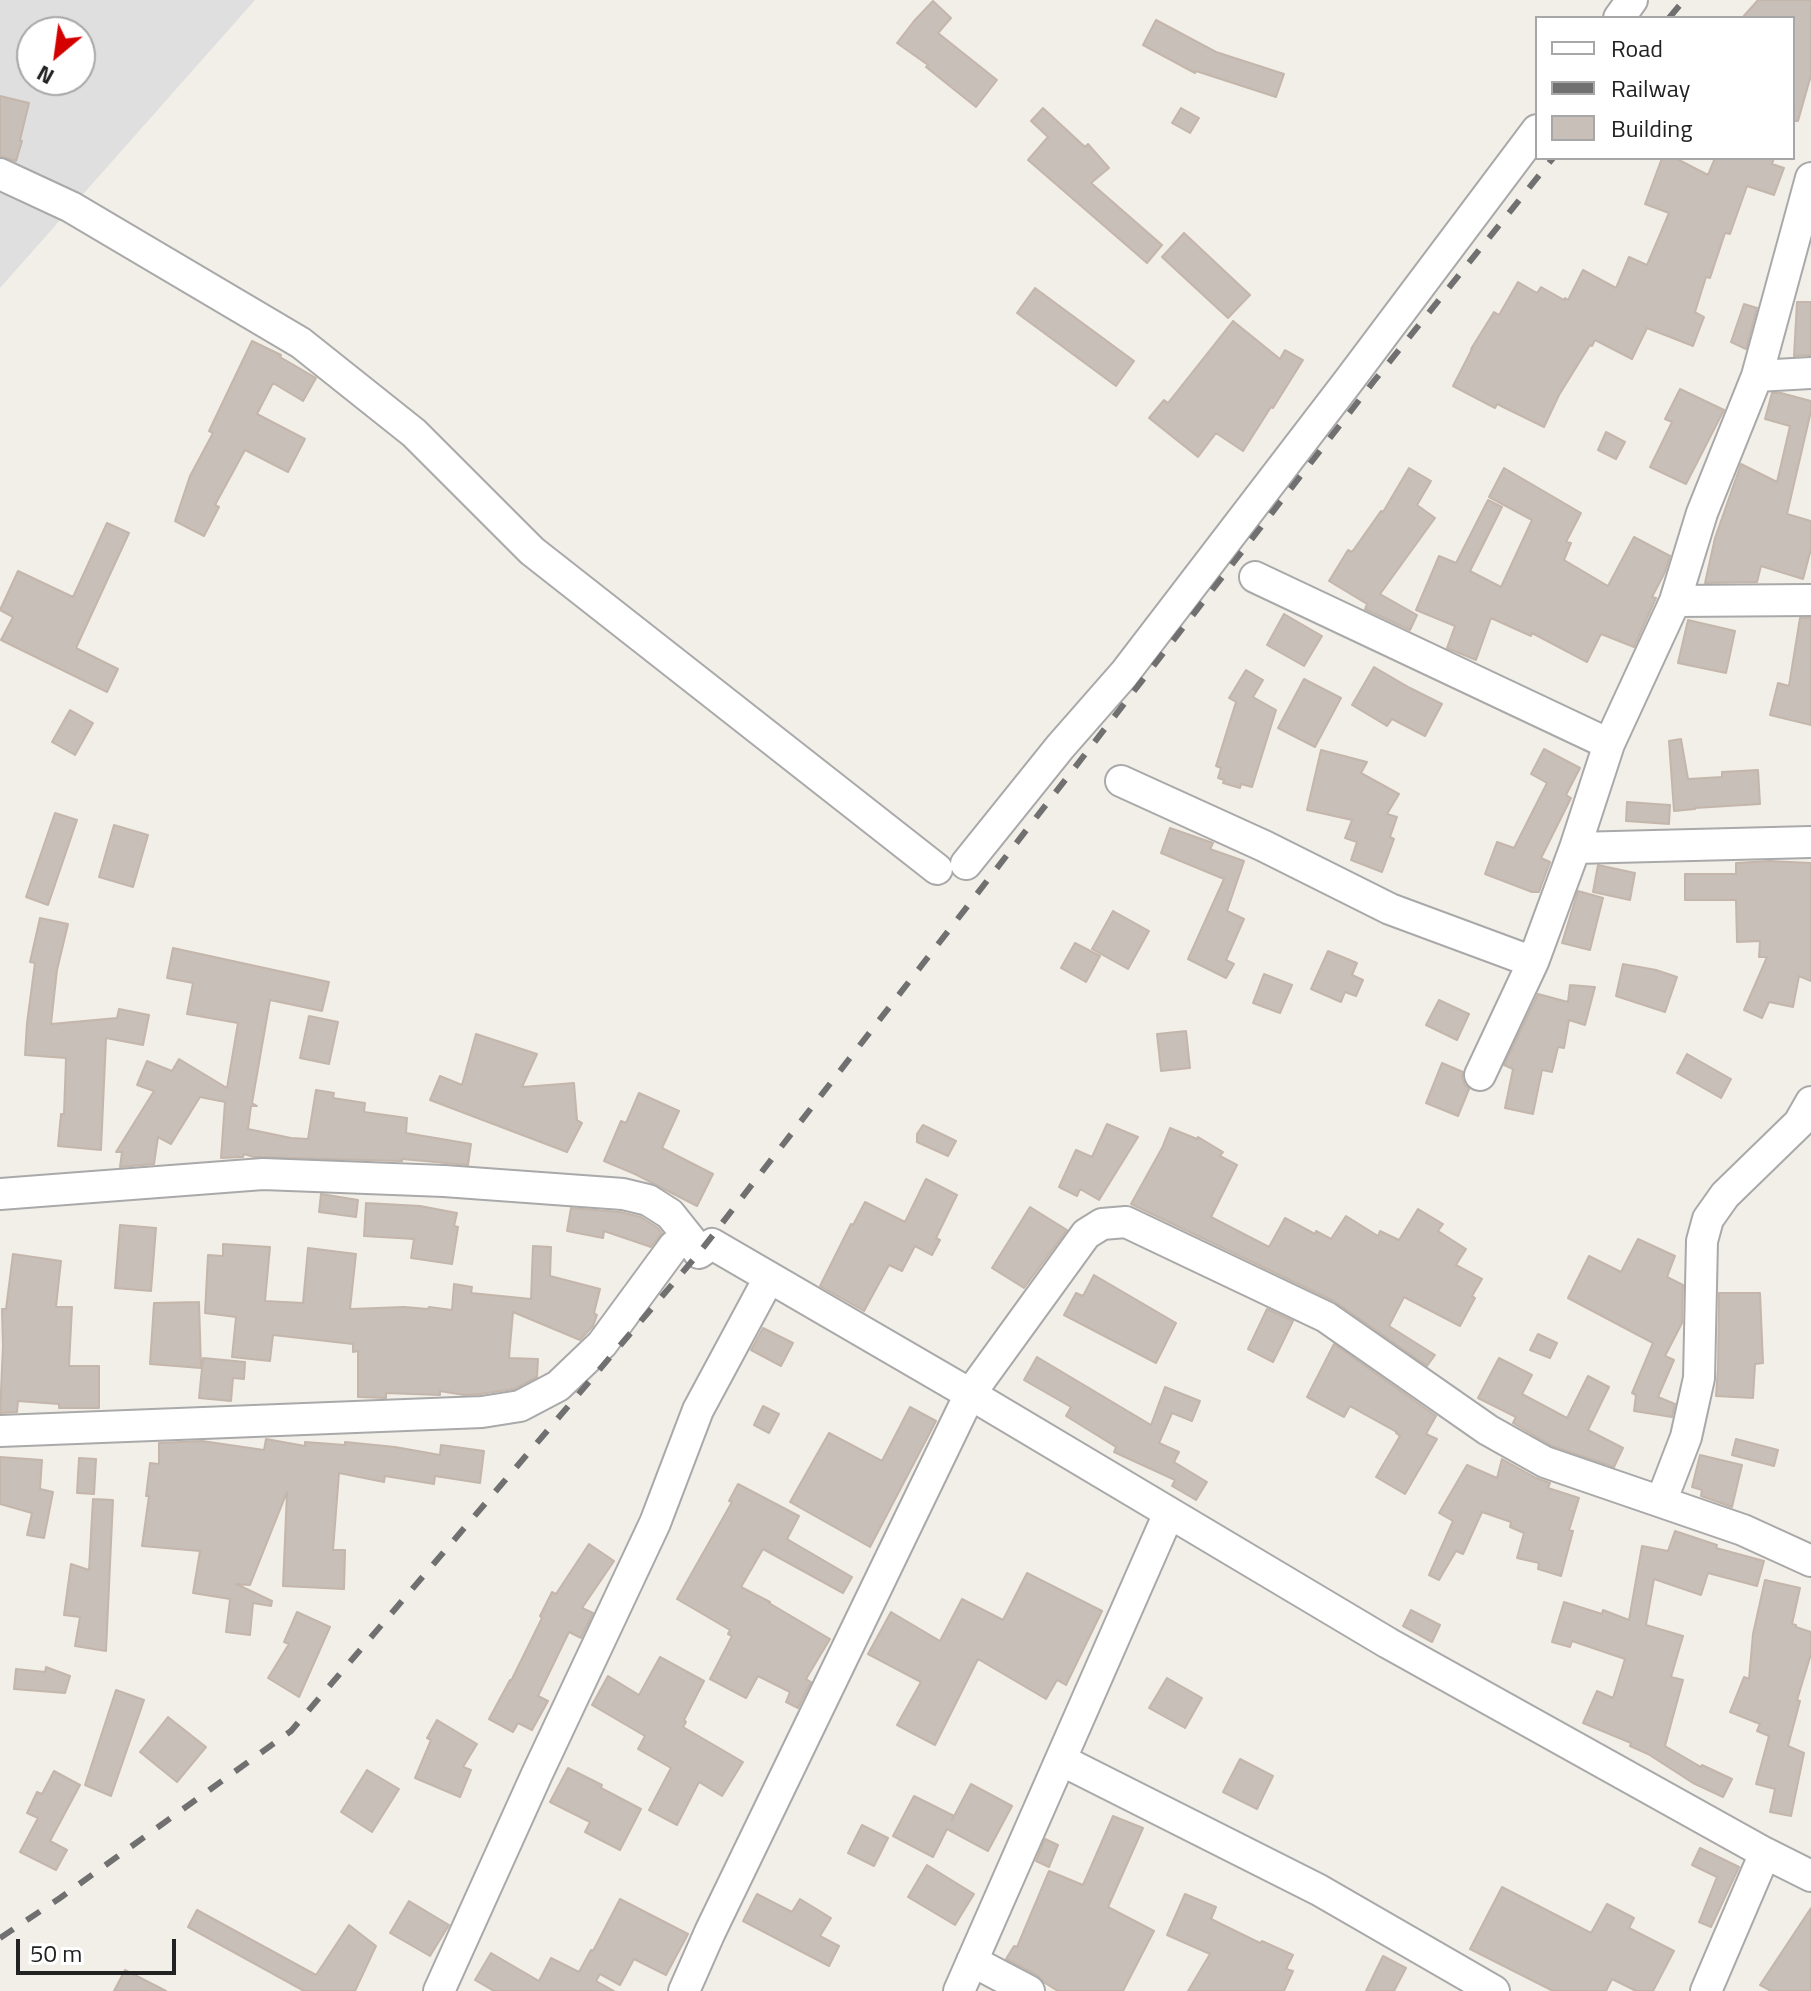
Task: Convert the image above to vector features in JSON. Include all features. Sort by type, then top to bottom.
[{"type":"street","points":[[966,864],[1060,747],[1124,674],[1535,133]]},
{"type":"street","points":[[0,174],[71,207],[301,343],[414,433],[532,551],[937,869]]},
{"type":"street","points":[[1480,1075],[1533,962],[1609,744],[1675,601],[1702,513],[1757,376],[1811,178]]},
{"type":"street","points":[[1757,376],[1811,373]]},
{"type":"street","points":[[1255,577],[1609,744]]},
{"type":"street","points":[[1675,601],[1811,600]]},
{"type":"street","points":[[1121,781],[1264,846],[1390,909],[1533,962]]},
{"type":"street","points":[[1575,848],[1811,842]]},
{"type":"street","points":[[1661,1502],[1686,1437],[1699,1378],[1702,1241],[1708,1219],[1725,1195],[1799,1123],[1811,1102]]},
{"type":"street","points":[[0,1194],[263,1174],[444,1181],[623,1194],[648,1200],[670,1214],[699,1253],[712,1244],[1388,1643],[1811,1876]]},
{"type":"street","points":[[684,1991],[970,1394],[1086,1234],[1102,1224],[1126,1222],[1326,1317],[1488,1430],[1545,1462],[1743,1530],[1811,1561]]},
{"type":"street","points":[[0,1431],[482,1412],[520,1406],[558,1386],[602,1344],[674,1246],[690,1239]]},
{"type":"street","points":[[439,1991],[655,1523],[698,1410],[769,1278]]},
{"type":"street","points":[[959,1991],[1169,1513]]},
{"type":"street","points":[[1061,1760],[1319,1890],[1494,1991]]},
{"type":"street","points":[[1706,1991],[1765,1853]]},
{"type":"street","points":[[972,1961],[1029,1991]]},
{"type":"shaded area","points":[[0,0],[255,0],[0,288]]},
{"type":"building","points":[[1758,0],[1811,0],[1811,75],[1798,121],[1795,121],[1795,16],[1744,16]]},
{"type":"building","points":[[933,1],[951,18],[938,33],[997,80],[976,107],[926,67],[928,65],[897,43]]},
{"type":"building","points":[[1156,20],[1216,52],[1284,74],[1276,97],[1195,73],[1143,45]]},
{"type":"building","points":[[0,96],[29,103],[16,161],[0,156]]},
{"type":"building","points":[[1043,108],[1085,147],[1088,144],[1109,168],[1091,183],[1162,245],[1147,263],[1028,160],[1048,137],[1031,121]]},
{"type":"building","points":[[1181,108],[1199,118],[1190,133],[1172,123]]},
{"type":"building","points":[[1661,160],[1679,160],[1708,175],[1714,160],[1773,160],[1772,164],[1784,168],[1774,195],[1747,186],[1730,234],[1725,233],[1710,278],[1706,277],[1695,312],[1704,317],[1693,346],[1647,328],[1632,359],[1595,340],[1559,395],[1544,427],[1497,404],[1495,408],[1453,386],[1494,312],[1499,315],[1518,282],[1537,293],[1541,287],[1568,300],[1583,270],[1616,288],[1629,257],[1647,265],[1669,213],[1645,204]]},
{"type":"building","points":[[1184,233],[1250,295],[1228,318],[1162,257]]},
{"type":"building","points":[[1035,288],[1134,361],[1116,386],[1017,313]]},
{"type":"building","points":[[1797,302],[1811,302],[1811,355],[1794,356]]},
{"type":"building","points":[[1744,304],[1757,308],[1746,349],[1731,342]]},
{"type":"building","points":[[1233,321],[1280,359],[1285,350],[1303,360],[1243,451],[1216,433],[1198,457],[1149,418],[1164,400],[1168,403]]},
{"type":"building","points":[[252,341],[316,378],[303,401],[273,383],[257,414],[305,439],[288,472],[245,450],[215,505],[219,507],[204,536],[175,521],[190,476],[213,433],[209,431]]},
{"type":"building","points":[[1680,389],[1724,410],[1686,484],[1650,467],[1672,422],[1665,419]]},
{"type":"building","points":[[1772,393],[1811,401],[1787,514],[1811,521],[1811,549],[1803,579],[1761,566],[1757,582],[1705,583],[1715,538],[1741,464],[1777,482],[1790,426],[1765,419]]},
{"type":"building","points":[[1606,432],[1625,442],[1616,459],[1598,450]]},
{"type":"building","points":[[1409,468],[1431,481],[1417,505],[1435,518],[1380,594],[1417,615],[1410,630],[1365,609],[1367,604],[1329,581],[1348,550],[1352,552],[1383,512]]},
{"type":"building","points":[[1504,468],[1581,513],[1566,542],[1571,543],[1564,560],[1608,586],[1634,537],[1670,556],[1652,597],[1656,598],[1634,647],[1601,634],[1587,662],[1532,633],[1531,636],[1491,618],[1476,660],[1447,648],[1455,626],[1416,610],[1439,556],[1456,563],[1488,500],[1502,507],[1470,571],[1501,587],[1532,520],[1489,497]]},
{"type":"building","points":[[107,523],[129,533],[76,648],[118,669],[107,692],[1,640],[13,617],[0,610],[18,571],[73,597]]},
{"type":"building","points":[[1284,614],[1322,636],[1304,666],[1267,645]]},
{"type":"building","points":[[1800,618],[1811,618],[1811,725],[1770,715],[1778,683],[1789,686]]},
{"type":"building","points":[[1688,620],[1735,631],[1726,673],[1678,663]]},
{"type":"building","points":[[1374,667],[1442,704],[1425,736],[1392,719],[1387,726],[1352,705]]},
{"type":"building","points":[[1246,670],[1263,680],[1253,697],[1276,710],[1252,787],[1241,784],[1240,788],[1223,783],[1224,780],[1218,778],[1221,768],[1216,766],[1236,702],[1229,698]]},
{"type":"building","points":[[1304,679],[1341,698],[1315,747],[1278,728]]},
{"type":"building","points":[[70,710],[93,723],[75,755],[52,742]]},
{"type":"building","points":[[1681,739],[1688,779],[1722,777],[1722,772],[1758,770],[1760,804],[1674,811],[1669,741]]},
{"type":"building","points":[[1544,749],[1580,768],[1566,795],[1571,798],[1541,858],[1550,862],[1539,892],[1532,892],[1485,874],[1497,842],[1514,848],[1547,783],[1531,774]]},
{"type":"building","points":[[1321,750],[1367,762],[1361,773],[1399,794],[1387,814],[1397,817],[1390,837],[1394,839],[1382,872],[1351,860],[1357,842],[1345,838],[1352,820],[1307,810]]},
{"type":"building","points":[[1627,802],[1670,805],[1669,824],[1626,821]]},
{"type":"building","points":[[55,813],[77,820],[48,905],[26,897]]},
{"type":"building","points":[[114,825],[148,835],[133,887],[99,877]]},
{"type":"building","points":[[1170,828],[1213,843],[1210,849],[1244,861],[1227,911],[1244,919],[1226,960],[1234,964],[1226,978],[1188,959],[1224,879],[1161,853]]},
{"type":"building","points":[[1736,863],[1811,863],[1811,981],[1799,976],[1793,1007],[1769,1002],[1762,1018],[1744,1010],[1767,957],[1759,957],[1760,941],[1737,942],[1736,900],[1685,900],[1685,874],[1736,874]]},
{"type":"building","points":[[1598,865],[1635,873],[1630,900],[1593,892]]},
{"type":"building","points":[[1578,891],[1603,898],[1590,950],[1562,943]]},
{"type":"building","points":[[1113,911],[1149,931],[1128,969],[1092,949]]},
{"type":"building","points":[[40,918],[68,924],[57,970],[51,1024],[117,1018],[119,1009],[149,1015],[143,1045],[106,1038],[101,1150],[58,1146],[61,1114],[64,1114],[66,1058],[25,1055],[35,963],[30,962]]},
{"type":"building","points":[[1075,943],[1100,956],[1086,982],[1061,968]]},
{"type":"building","points":[[173,948],[329,982],[322,1011],[270,1000],[252,1103],[257,1106],[251,1106],[248,1129],[308,1139],[316,1090],[334,1093],[333,1098],[365,1103],[364,1112],[407,1118],[406,1133],[471,1144],[468,1165],[402,1159],[254,1157],[244,1154],[243,1157],[221,1158],[225,1102],[200,1097],[171,1144],[158,1137],[154,1164],[120,1167],[122,1152],[116,1152],[154,1091],[137,1085],[147,1061],[172,1071],[179,1059],[227,1088],[238,1023],[187,1014],[193,983],[167,978]]},
{"type":"building","points":[[1328,951],[1357,963],[1352,975],[1363,980],[1356,996],[1345,992],[1341,1002],[1311,989]]},
{"type":"building","points":[[1623,964],[1677,977],[1665,1012],[1616,996]]},
{"type":"building","points":[[1264,974],[1292,985],[1280,1013],[1253,1003]]},
{"type":"building","points":[[1570,985],[1595,987],[1585,1025],[1569,1020],[1564,1048],[1558,1047],[1552,1072],[1542,1070],[1533,1114],[1505,1108],[1513,1069],[1504,1065],[1538,994],[1568,1002]]},
{"type":"building","points":[[1439,1000],[1469,1014],[1457,1040],[1426,1025]]},
{"type":"building","points":[[309,1016],[338,1022],[329,1064],[300,1058]]},
{"type":"building","points":[[1186,1031],[1190,1068],[1161,1071],[1157,1034]]},
{"type":"building","points":[[476,1034],[537,1054],[522,1087],[574,1083],[577,1120],[582,1123],[567,1152],[430,1100],[440,1076],[462,1085]]},
{"type":"building","points":[[1687,1054],[1731,1079],[1721,1098],[1677,1073]]},
{"type":"building","points":[[1442,1063],[1463,1072],[1462,1077],[1469,1089],[1458,1116],[1426,1103]]},
{"type":"building","points":[[639,1093],[679,1111],[662,1148],[713,1174],[697,1206],[604,1161],[621,1121],[626,1123]]},
{"type":"building","points":[[1107,1124],[1138,1137],[1099,1200],[1080,1189],[1077,1196],[1059,1187],[1076,1150],[1092,1157]]},
{"type":"building","points":[[923,1125],[956,1141],[948,1156],[917,1142],[917,1134]]},
{"type":"building","points":[[1170,1128],[1198,1137],[1223,1152],[1220,1156],[1237,1165],[1211,1217],[1269,1247],[1285,1218],[1331,1239],[1346,1216],[1378,1236],[1380,1231],[1399,1240],[1418,1209],[1443,1224],[1438,1231],[1466,1249],[1456,1265],[1482,1279],[1460,1326],[1404,1297],[1389,1326],[1435,1355],[1427,1366],[1334,1301],[1131,1204]]},
{"type":"building","points":[[926,1179],[957,1195],[936,1238],[940,1240],[932,1255],[915,1246],[902,1271],[889,1265],[864,1311],[820,1286],[865,1202],[905,1222]]},
{"type":"building","points":[[321,1194],[358,1200],[356,1217],[319,1212]]},
{"type":"building","points":[[366,1203],[420,1206],[457,1213],[452,1264],[411,1258],[414,1239],[364,1236]]},
{"type":"building","points":[[1030,1207],[1067,1230],[1024,1288],[992,1268]]},
{"type":"building","points":[[571,1208],[641,1217],[662,1233],[651,1247],[604,1231],[603,1238],[567,1231]]},
{"type":"building","points":[[120,1225],[156,1228],[151,1291],[115,1288]]},
{"type":"building","points":[[1638,1239],[1675,1256],[1667,1277],[1683,1285],[1682,1323],[1665,1356],[1674,1360],[1658,1397],[1675,1404],[1672,1417],[1634,1411],[1636,1395],[1632,1393],[1653,1343],[1568,1298],[1589,1256],[1621,1272]]},
{"type":"building","points":[[223,1244],[270,1247],[265,1301],[303,1303],[308,1248],[356,1254],[350,1309],[429,1307],[452,1310],[454,1284],[472,1287],[471,1293],[531,1299],[533,1246],[551,1247],[550,1276],[600,1289],[594,1313],[597,1315],[593,1326],[580,1340],[513,1312],[509,1358],[538,1359],[537,1377],[514,1389],[464,1395],[440,1391],[440,1395],[386,1393],[386,1398],[358,1397],[358,1351],[353,1352],[353,1344],[273,1335],[270,1361],[232,1357],[236,1317],[205,1313],[208,1255],[223,1256]]},
{"type":"building","points":[[13,1254],[61,1261],[56,1307],[72,1307],[69,1366],[99,1366],[99,1408],[59,1408],[59,1404],[18,1401],[17,1412],[0,1413],[2,1309],[6,1309]]},
{"type":"building","points":[[1094,1275],[1176,1323],[1156,1363],[1064,1315],[1076,1293],[1083,1296]]},
{"type":"building","points":[[1719,1293],[1760,1293],[1763,1363],[1755,1364],[1753,1398],[1716,1396]]},
{"type":"building","points":[[199,1302],[201,1368],[150,1364],[154,1303]]},
{"type":"building","points":[[1267,1309],[1293,1321],[1273,1362],[1248,1349]]},
{"type":"building","points":[[763,1328],[793,1343],[781,1366],[751,1350]]},
{"type":"building","points":[[1538,1334],[1557,1343],[1550,1358],[1530,1350]]},
{"type":"building","points":[[1334,1344],[1436,1416],[1426,1434],[1437,1439],[1405,1494],[1376,1477],[1400,1436],[1397,1432],[1350,1406],[1344,1417],[1307,1397]]},
{"type":"building","points":[[1037,1357],[1151,1425],[1165,1387],[1200,1401],[1192,1421],[1172,1413],[1159,1443],[1179,1452],[1174,1462],[1207,1482],[1196,1500],[1172,1486],[1175,1480],[1114,1452],[1116,1447],[1066,1416],[1071,1407],[1024,1380]]},
{"type":"building","points":[[203,1358],[245,1362],[244,1379],[233,1378],[231,1401],[199,1398]]},
{"type":"building","points":[[1499,1358],[1532,1375],[1522,1394],[1567,1418],[1588,1376],[1609,1387],[1588,1430],[1623,1448],[1614,1467],[1552,1446],[1513,1423],[1516,1417],[1478,1398]]},
{"type":"building","points":[[763,1406],[779,1414],[769,1433],[754,1425]]},
{"type":"building","points":[[910,1407],[936,1421],[870,1547],[790,1502],[829,1433],[882,1461]]},
{"type":"building","points":[[266,1439],[305,1446],[305,1442],[345,1445],[345,1442],[440,1455],[441,1445],[484,1451],[480,1483],[435,1476],[434,1484],[385,1476],[384,1482],[339,1473],[333,1550],[345,1550],[344,1589],[283,1586],[287,1492],[250,1585],[236,1584],[272,1601],[271,1606],[253,1603],[250,1635],[226,1632],[230,1599],[193,1593],[200,1551],[142,1546],[150,1463],[159,1464],[159,1443],[202,1441],[264,1450]]},
{"type":"building","points":[[1736,1439],[1778,1450],[1774,1466],[1732,1455]]},
{"type":"building","points":[[1700,1455],[1742,1465],[1732,1507],[1701,1496],[1702,1490],[1692,1487]]},
{"type":"building","points":[[0,1457],[42,1460],[40,1489],[53,1492],[44,1538],[27,1535],[32,1513],[0,1504]]},
{"type":"building","points":[[79,1458],[96,1459],[94,1494],[77,1493]]},
{"type":"building","points":[[1502,1459],[1550,1483],[1548,1488],[1579,1498],[1569,1530],[1573,1531],[1561,1576],[1538,1569],[1539,1563],[1517,1558],[1524,1533],[1510,1527],[1511,1522],[1482,1512],[1463,1554],[1456,1551],[1439,1580],[1429,1575],[1453,1521],[1439,1513],[1467,1465],[1497,1478]]},
{"type":"building","points":[[738,1484],[799,1516],[787,1539],[852,1577],[843,1593],[763,1549],[741,1587],[830,1639],[806,1679],[811,1682],[798,1708],[786,1702],[790,1692],[758,1676],[746,1698],[710,1679],[732,1636],[728,1634],[730,1630],[677,1599],[732,1502],[729,1501]]},
{"type":"building","points":[[93,1499],[113,1500],[106,1651],[75,1646],[80,1617],[64,1615],[71,1564],[89,1570]]},
{"type":"building","points":[[1675,1531],[1717,1545],[1716,1548],[1764,1561],[1757,1586],[1708,1573],[1701,1595],[1654,1579],[1646,1625],[1683,1636],[1671,1677],[1683,1680],[1665,1746],[1701,1767],[1732,1779],[1723,1797],[1693,1783],[1630,1746],[1631,1743],[1583,1723],[1597,1691],[1613,1698],[1625,1659],[1572,1641],[1570,1647],[1552,1642],[1564,1602],[1602,1614],[1603,1610],[1629,1620],[1642,1546],[1668,1551]]},
{"type":"building","points":[[589,1544],[614,1561],[582,1608],[593,1613],[581,1638],[569,1632],[538,1696],[548,1701],[532,1730],[518,1723],[513,1732],[489,1719],[511,1681],[552,1592],[556,1594]]},
{"type":"building","points":[[1027,1573],[1102,1611],[1066,1685],[1057,1680],[1046,1699],[978,1659],[935,1745],[897,1725],[921,1682],[868,1654],[891,1612],[940,1641],[962,1599],[1003,1620]]},
{"type":"building","points":[[1765,1580],[1800,1588],[1792,1624],[1811,1632],[1811,1654],[1797,1700],[1800,1701],[1788,1746],[1804,1753],[1791,1816],[1770,1812],[1775,1789],[1756,1784],[1769,1736],[1757,1731],[1760,1724],[1730,1712],[1744,1677],[1749,1679],[1753,1634]]},
{"type":"building","points":[[1411,1610],[1440,1625],[1432,1642],[1403,1626]]},
{"type":"building","points":[[297,1612],[330,1627],[299,1697],[268,1678],[289,1644],[284,1642]]},
{"type":"building","points":[[660,1657],[704,1681],[683,1727],[743,1762],[722,1796],[699,1782],[677,1825],[649,1810],[671,1768],[638,1749],[645,1736],[592,1705],[608,1676],[639,1695]]},
{"type":"building","points":[[46,1667],[70,1676],[65,1693],[14,1689],[16,1669],[45,1672]]},
{"type":"building","points":[[1167,1678],[1202,1698],[1185,1728],[1149,1708]]},
{"type":"building","points":[[116,1690],[144,1700],[111,1796],[85,1785]]},
{"type":"building","points":[[168,1717],[206,1747],[177,1782],[140,1752]]},
{"type":"building","points":[[437,1720],[477,1744],[463,1767],[471,1770],[460,1797],[415,1778],[431,1740],[427,1738]]},
{"type":"building","points":[[1240,1759],[1273,1776],[1257,1809],[1223,1792]]},
{"type":"building","points":[[568,1768],[641,1809],[620,1850],[585,1832],[590,1822],[550,1802]]},
{"type":"building","points":[[367,1770],[399,1789],[372,1832],[341,1812]]},
{"type":"building","points":[[54,1771],[80,1785],[50,1841],[67,1850],[56,1870],[20,1852],[38,1818],[27,1813],[37,1792],[42,1794]]},
{"type":"building","points":[[971,1784],[1012,1806],[988,1851],[947,1829],[933,1857],[893,1836],[914,1796],[954,1816],[952,1820]]},
{"type":"building","points":[[1113,1816],[1143,1828],[1108,1907],[1154,1931],[1123,1991],[1058,1991],[1037,1975],[1006,1959],[1014,1946],[1017,1947],[1049,1871],[1083,1885]]},
{"type":"building","points":[[862,1825],[888,1838],[874,1866],[848,1853]]},
{"type":"building","points":[[1045,1839],[1058,1845],[1049,1867],[1036,1861]]},
{"type":"building","points":[[1700,1848],[1739,1867],[1711,1927],[1699,1922],[1717,1877],[1692,1865]]},
{"type":"building","points":[[927,1865],[974,1894],[955,1925],[908,1897]]},
{"type":"building","points":[[1502,1887],[1591,1933],[1607,1904],[1634,1918],[1629,1928],[1674,1951],[1653,1991],[1636,1991],[1612,1979],[1606,1991],[1553,1991],[1470,1949]]},
{"type":"building","points":[[757,1894],[792,1912],[800,1899],[831,1918],[820,1936],[839,1946],[829,1966],[743,1921]]},
{"type":"building","points":[[1185,1894],[1216,1907],[1211,1919],[1293,1955],[1286,1969],[1293,1971],[1284,1991],[1188,1991],[1210,1954],[1167,1935]]},
{"type":"building","points":[[620,1899],[688,1934],[666,1975],[634,1959],[620,1985],[600,1974],[596,1981],[614,1991],[494,1991],[475,1980],[491,1953],[539,1981],[551,1958],[579,1972]]},
{"type":"building","points":[[409,1901],[449,1925],[430,1956],[390,1933]]},
{"type":"building","points":[[1811,1908],[1811,1991],[1771,1991],[1760,1985]]},
{"type":"building","points":[[197,1910],[316,1975],[349,1925],[376,1946],[355,1991],[304,1991],[188,1927]]},
{"type":"building","points":[[1383,1956],[1406,1968],[1394,1991],[1366,1991]]},
{"type":"building","points":[[125,1970],[166,1991],[114,1991]]},
{"type":"railway","points":[[1671,16],[1684,0]]},
{"type":"railway","points":[[0,1938],[291,1731],[699,1253],[1374,381],[1551,160]]}]
